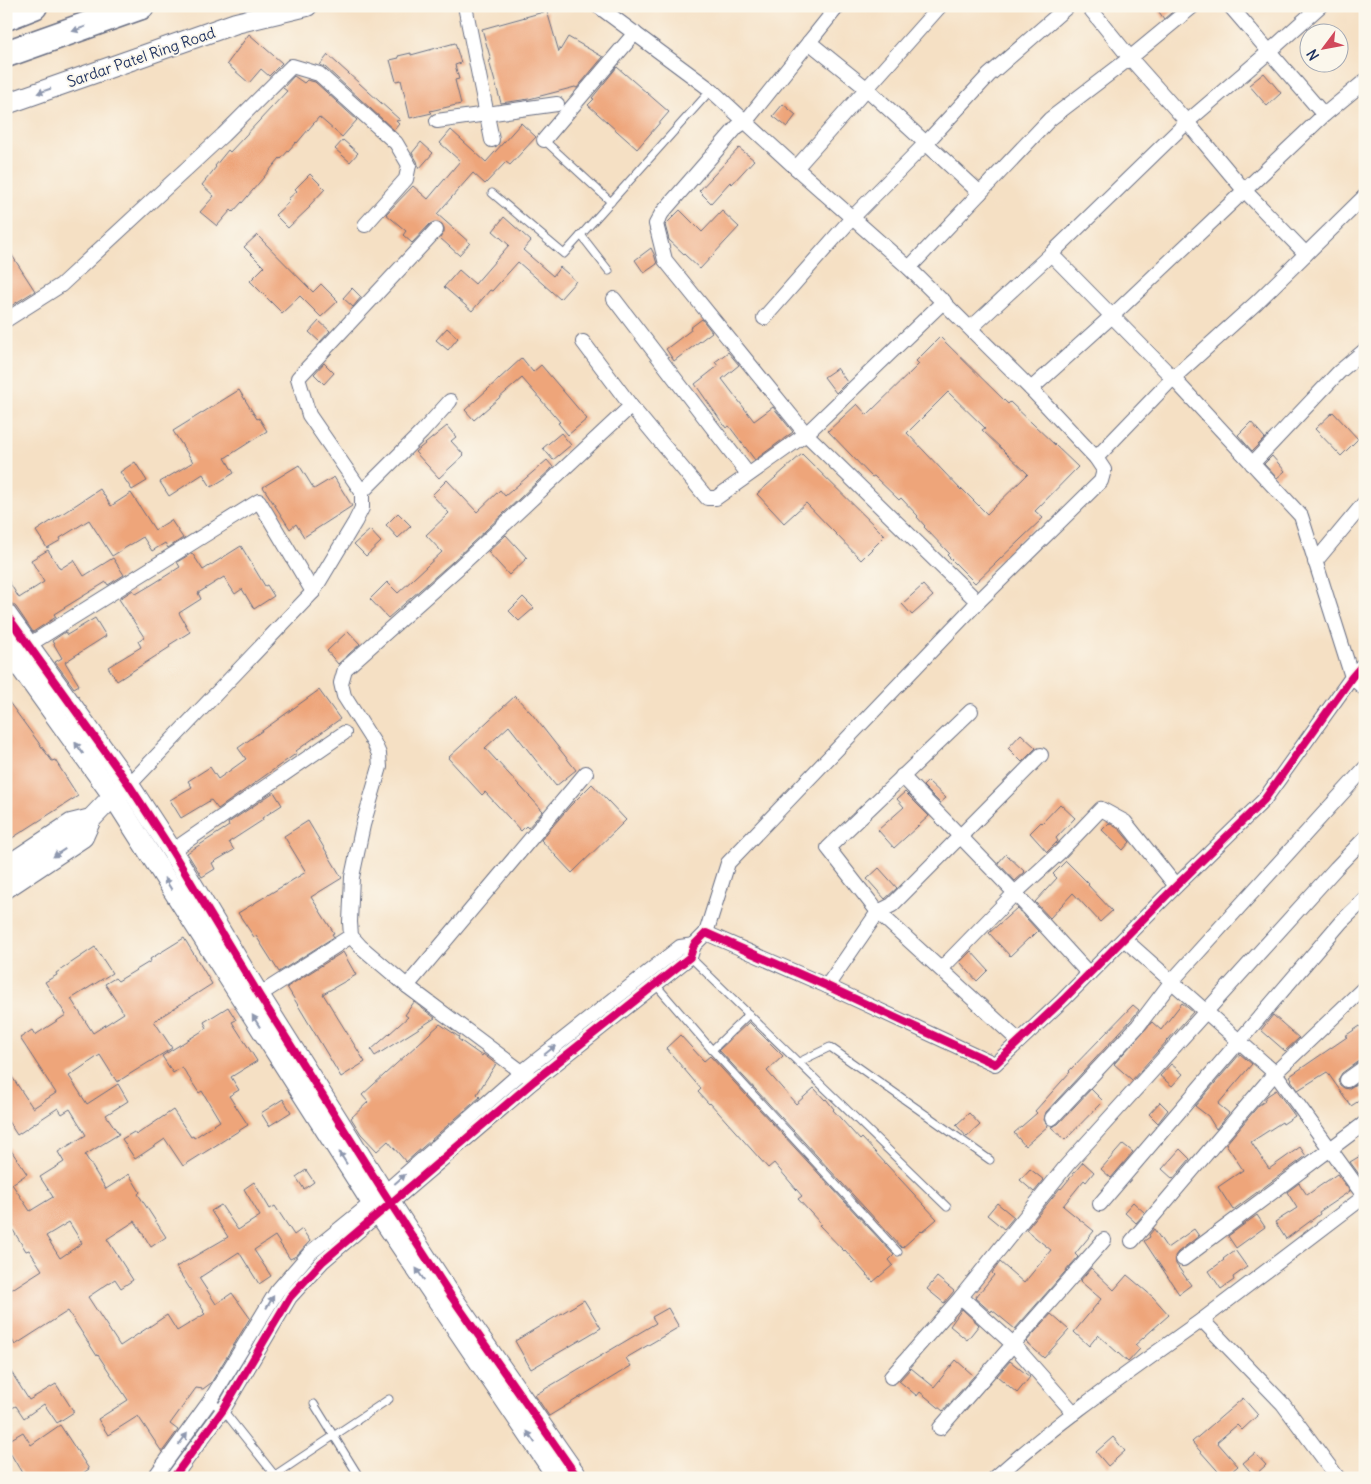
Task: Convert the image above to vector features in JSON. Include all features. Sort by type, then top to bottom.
[{"type":"highway","points":[[6,17],[34,6]]},
{"type":"highway","points":[[6,54],[142,6]]},
{"type":"street","name":"Sardar Patel Ring Road","points":[[6,104],[236,23],[307,6]]},
{"type":"street","points":[[465,6],[492,140]]},
{"type":"street","points":[[154,1478],[210,1401],[277,1291],[310,1253],[381,1204],[656,985],[706,933],[728,863],[978,602],[1102,481],[1104,470],[1096,458],[1031,389],[909,268],[796,168],[712,90],[598,6]]},
{"type":"street","points":[[838,6],[746,120],[737,127],[662,213],[656,224],[665,260],[806,434],[978,602]]},
{"type":"street","points":[[796,168],[940,6]]},
{"type":"street","points":[[764,318],[853,217],[926,143],[989,75],[1068,6]]},
{"type":"street","points":[[1088,6],[1130,58],[1244,190],[1306,254]]},
{"type":"street","points":[[909,268],[1050,119],[1130,58],[1193,6]]},
{"type":"street","points":[[1230,6],[1324,115]]},
{"type":"street","points":[[970,328],[1051,254],[1187,122],[1320,6]]},
{"type":"street","points":[[544,140],[635,32]]},
{"type":"street","points":[[808,42],[866,88],[980,193]]},
{"type":"street","points":[[6,320],[61,285],[114,234],[223,136],[292,66],[319,74],[396,143],[409,165],[406,179],[365,225]]},
{"type":"street","points":[[1031,389],[1112,316],[1324,115],[1365,81]]},
{"type":"street","points":[[437,120],[557,104]]},
{"type":"street","points":[[1096,458],[1173,378],[1256,303],[1365,196]]},
{"type":"street","points":[[6,888],[82,837],[91,819],[113,796],[130,784],[312,592],[362,508],[362,492],[309,415],[298,378],[436,230]]},
{"type":"street","points":[[1051,254],[1173,378],[1300,516],[1352,677],[1365,690]]},
{"type":"street","points":[[614,299],[748,474]]},
{"type":"street","points":[[583,342],[631,406],[707,498],[716,498],[806,434],[944,301]]},
{"type":"street","points":[[1252,464],[1340,372],[1365,350]]},
{"type":"street","points":[[362,492],[450,401]]},
{"type":"street","points":[[534,1081],[407,986],[351,936],[352,877],[363,825],[380,767],[379,754],[374,743],[344,696],[341,683],[345,669],[458,568],[631,406]]},
{"type":"street","points":[[16,649],[259,501],[312,592]]},
{"type":"street","points":[[1315,562],[1365,502]]},
{"type":"street","points":[[6,614],[16,649],[381,1204],[558,1478]]},
{"type":"street","points":[[16,649],[130,784],[259,994],[381,1204],[451,1296],[578,1478]]},
{"type":"street","points":[[706,933],[827,986],[995,1064],[1089,974],[1264,800],[1352,677],[1365,662]]},
{"type":"street","points":[[971,711],[828,848],[878,912],[1019,1041]]},
{"type":"street","points":[[172,851],[344,733]]},
{"type":"street","points":[[827,986],[878,912],[892,905],[1041,755]]},
{"type":"street","points":[[1052,1118],[1138,1026],[1172,981],[1365,768]]},
{"type":"street","points":[[407,986],[586,773]]},
{"type":"street","points":[[902,776],[1015,893],[1089,974]]},
{"type":"street","points":[[941,969],[1101,809],[1125,822],[1176,886]]},
{"type":"street","points":[[6,867],[71,824],[91,819]]},
{"type":"street","points":[[891,1377],[961,1297],[1067,1165],[1365,838]]},
{"type":"street","points":[[1100,1204],[1341,922],[1365,899]]},
{"type":"street","points":[[259,994],[351,936]]},
{"type":"street","points":[[995,1478],[1030,1446],[1202,1320],[1364,1196],[1275,1073],[1124,939]]},
{"type":"street","points":[[173,1478],[223,1410],[290,1297],[322,1262],[522,1072],[688,950]]},
{"type":"street","points":[[1132,1240],[1275,1073],[1365,987]]},
{"type":"street","points":[[1347,1080],[1365,1067]]},
{"type":"street","points":[[1184,1259],[1365,1123]]},
{"type":"street","points":[[940,1428],[1104,1240]]},
{"type":"street","points":[[961,1297],[1013,1344],[1074,1413]]},
{"type":"street","points":[[1202,1320],[1283,1404],[1338,1478]]},
{"type":"lane","points":[[492,194],[564,254],[712,90]]},
{"type":"lane","points":[[544,140],[611,202]]},
{"type":"lane","points":[[581,235],[609,270]]},
{"type":"lane","points":[[688,950],[749,1014],[946,1207]]},
{"type":"lane","points":[[656,985],[712,1050],[898,1252]]},
{"type":"lane","points":[[712,1050],[749,1014]]},
{"type":"lane","points":[[799,1062],[830,1047],[990,1160]]},
{"type":"lane","points":[[210,1401],[223,1410],[276,1476],[389,1399]]},
{"type":"lane","points":[[314,1404],[360,1478]]},
{"type":"building","points":[[1155,6],[1179,6],[1164,19]]},
{"type":"building","points":[[547,11],[559,52],[568,37],[603,57],[577,88],[501,103],[482,29]]},
{"type":"building","points":[[249,34],[282,63],[269,76],[261,69],[249,83],[227,64]]},
{"type":"building","points":[[455,43],[461,63],[455,65],[459,79],[455,80],[461,104],[410,118],[401,80],[396,81],[390,60],[399,58],[398,56],[411,53],[411,55]]},
{"type":"building","points":[[328,55],[400,120],[396,121],[399,124],[394,130],[325,67],[320,65]]},
{"type":"building","points":[[617,67],[669,112],[637,149],[588,105]]},
{"type":"building","points":[[1264,73],[1281,93],[1267,106],[1249,85]]},
{"type":"building","points":[[294,76],[304,83],[307,80],[315,82],[357,120],[342,137],[319,117],[297,143],[280,158],[242,203],[233,212],[231,210],[217,226],[200,212],[214,196],[202,185],[228,150],[230,152],[287,91],[283,88]]},
{"type":"building","points":[[783,104],[796,115],[787,127],[773,116]]},
{"type":"building","points":[[521,123],[536,137],[510,165],[506,162],[485,184],[473,173],[437,214],[470,243],[459,255],[440,238],[444,232],[442,224],[434,222],[430,224],[412,243],[403,235],[406,231],[386,214],[413,186],[428,199],[460,161],[440,143],[451,130],[486,162]]},
{"type":"building","points":[[343,140],[358,153],[350,162],[335,149]]},
{"type":"building","points":[[421,142],[433,153],[419,169],[412,153]]},
{"type":"building","points":[[739,148],[754,160],[711,203],[699,191]]},
{"type":"building","points":[[310,174],[325,189],[310,207],[288,228],[275,215],[290,201],[288,199],[297,191],[295,189]]},
{"type":"building","points":[[680,210],[702,232],[722,211],[739,227],[700,269],[669,240],[665,225]]},
{"type":"building","points":[[504,217],[531,241],[523,250],[553,276],[560,267],[576,281],[560,299],[518,262],[472,311],[444,287],[459,270],[475,284],[509,245],[493,231]]},
{"type":"building","points":[[257,235],[313,292],[321,284],[338,301],[321,317],[300,296],[282,313],[250,281],[264,267],[244,247]]},
{"type":"building","points":[[6,246],[35,291],[6,309]]},
{"type":"building","points":[[651,248],[657,264],[644,273],[635,260]]},
{"type":"building","points":[[352,288],[361,297],[353,307],[343,298]]},
{"type":"building","points":[[702,319],[712,332],[674,361],[666,349]]},
{"type":"building","points":[[319,321],[330,331],[320,342],[309,332]]},
{"type":"building","points":[[447,328],[458,338],[448,350],[436,340]]},
{"type":"building","points":[[940,337],[1008,404],[1010,402],[1078,467],[1035,511],[1043,518],[975,583],[947,555],[949,553],[924,527],[918,516],[901,498],[899,500],[874,476],[872,477],[828,431],[857,404],[867,415],[919,364],[916,361]],"holes":[[[948,392],[985,428],[982,430],[1028,474],[987,514],[961,490],[907,433]]]},
{"type":"building","points":[[728,352],[739,365],[722,379],[754,421],[773,407],[793,432],[755,460],[729,426],[726,428],[695,384],[718,366],[715,362]]},
{"type":"building","points":[[522,358],[533,372],[541,365],[587,419],[568,435],[558,423],[560,422],[522,378],[474,420],[465,410]]},
{"type":"building","points":[[324,363],[334,373],[324,384],[314,374]]},
{"type":"building","points":[[837,368],[847,382],[836,393],[824,377]]},
{"type":"building","points":[[239,390],[267,431],[225,458],[234,473],[211,487],[203,474],[169,496],[160,482],[193,462],[173,431]]},
{"type":"building","points":[[1333,412],[1358,439],[1341,456],[1315,429]]},
{"type":"building","points":[[1251,422],[1265,438],[1252,451],[1238,435]]},
{"type":"building","points":[[447,426],[456,437],[451,441],[464,455],[439,478],[415,452]]},
{"type":"building","points":[[561,433],[571,445],[553,460],[543,448]]},
{"type":"building","points":[[802,454],[885,536],[861,560],[806,503],[784,523],[757,494]]},
{"type":"building","points":[[1272,456],[1285,471],[1277,478],[1264,464]]},
{"type":"building","points":[[547,460],[553,467],[452,562],[388,618],[370,599],[387,582],[398,593],[442,552],[426,535],[449,513],[432,495],[447,480],[477,512],[500,490],[505,496]]},
{"type":"building","points":[[135,462],[147,481],[132,490],[120,472]]},
{"type":"building","points":[[299,465],[314,489],[334,477],[352,506],[304,537],[296,524],[290,529],[263,487]]},
{"type":"building","points":[[100,489],[111,506],[131,493],[155,530],[171,520],[183,538],[168,548],[165,543],[152,551],[143,537],[112,556],[89,520],[47,548],[36,531]]},
{"type":"building","points":[[398,513],[411,526],[398,538],[386,525]]},
{"type":"building","points":[[370,530],[381,542],[366,556],[354,544]]},
{"type":"building","points":[[506,535],[527,558],[509,575],[488,552]]},
{"type":"building","points":[[241,546],[265,586],[267,585],[274,596],[254,609],[242,589],[235,594],[224,577],[198,593],[201,599],[179,613],[190,632],[117,681],[108,667],[141,647],[138,641],[144,637],[119,599],[133,590],[136,594],[180,567],[177,562],[192,553],[203,570]]},
{"type":"building","points":[[48,550],[60,569],[74,560],[84,576],[113,558],[124,575],[108,585],[106,582],[54,614],[56,617],[33,632],[16,607],[6,602],[6,577],[19,598],[44,582],[31,560]]},
{"type":"building","points":[[923,585],[933,596],[912,615],[902,604]]},
{"type":"building","points":[[523,597],[534,608],[519,621],[509,611]]},
{"type":"building","points":[[95,618],[106,636],[65,662],[79,685],[74,688],[55,662],[62,658],[52,641],[65,632],[67,635]]},
{"type":"building","points":[[348,631],[360,644],[338,664],[327,651]]},
{"type":"building","points":[[319,690],[340,719],[296,751],[297,753],[218,809],[211,800],[181,818],[170,800],[192,787],[188,781],[210,767],[218,779],[246,759],[238,748]]},
{"type":"building","points":[[515,696],[532,714],[576,770],[556,786],[509,726],[485,748],[543,811],[528,828],[526,826],[521,831],[485,792],[482,795],[448,758]]},
{"type":"building","points":[[6,698],[52,761],[55,760],[78,796],[6,842]]},
{"type":"building","points":[[1021,734],[1036,748],[1022,762],[1008,748]]},
{"type":"building","points":[[928,781],[946,798],[940,803],[923,786]]},
{"type":"building","points":[[592,784],[626,820],[572,873],[541,840]]},
{"type":"building","points":[[274,792],[282,805],[229,842],[234,850],[212,863],[215,869],[202,877],[187,853],[229,826],[228,823]]},
{"type":"building","points":[[905,792],[929,816],[894,848],[878,830],[904,807],[897,799]]},
{"type":"building","points":[[1060,804],[1075,818],[1056,838],[1058,841],[1047,852],[1030,833]]},
{"type":"building","points":[[308,821],[342,878],[311,897],[334,933],[332,934],[334,937],[279,972],[256,936],[254,937],[238,913],[306,872],[284,836]]},
{"type":"building","points":[[1109,823],[1119,829],[1130,842],[1123,850],[1102,830]]},
{"type":"building","points":[[1006,854],[1025,872],[1015,881],[998,863]]},
{"type":"building","points":[[1066,861],[1112,911],[1100,922],[1073,893],[1050,918],[1035,902],[1057,878],[1053,874]]},
{"type":"building","points":[[879,868],[897,888],[885,899],[867,879]]},
{"type":"building","points":[[1017,908],[1038,931],[1010,956],[989,933]]},
{"type":"building","points":[[184,938],[212,984],[154,1021],[172,1048],[117,1082],[100,1055],[69,1076],[87,1104],[118,1084],[128,1101],[106,1115],[119,1134],[85,1155],[106,1189],[129,1174],[140,1192],[138,1194],[166,1237],[151,1247],[135,1221],[107,1239],[133,1280],[121,1288],[115,1279],[88,1297],[120,1346],[167,1315],[177,1331],[205,1314],[176,1267],[228,1237],[211,1211],[221,1205],[238,1230],[260,1216],[244,1189],[254,1182],[270,1209],[275,1206],[294,1235],[302,1229],[310,1241],[296,1256],[290,1259],[275,1236],[254,1250],[271,1276],[259,1284],[239,1252],[199,1278],[216,1304],[232,1293],[250,1318],[211,1383],[203,1389],[196,1388],[170,1424],[178,1430],[162,1452],[138,1416],[108,1435],[98,1419],[128,1400],[68,1311],[15,1345],[6,1330],[6,1293],[42,1270],[29,1250],[26,1251],[6,1219],[6,1143],[27,1174],[12,1184],[30,1211],[53,1197],[40,1177],[64,1162],[58,1152],[86,1135],[70,1109],[62,1114],[58,1108],[17,1135],[6,1118],[6,1068],[33,1108],[56,1093],[20,1038],[32,1030],[35,1035],[66,1015],[45,982],[95,947],[112,973],[71,999],[93,1033],[124,1013],[105,984],[115,978],[118,981],[151,961],[150,959]],"holes":[[[69,1222],[82,1243],[60,1258],[46,1236]]]},
{"type":"building","points":[[971,951],[988,970],[977,981],[960,962]]},
{"type":"building","points":[[343,952],[356,975],[323,994],[365,1062],[341,1077],[287,987]]},
{"type":"building","points":[[414,1002],[435,1018],[375,1056],[371,1050],[408,1017],[405,1015]]},
{"type":"building","points":[[1182,1003],[1193,1012],[1132,1080],[1114,1064],[1152,1022],[1161,1030]]},
{"type":"building","points":[[1133,1005],[1139,1010],[1046,1112],[1044,1120],[1048,1126],[1025,1146],[1014,1133],[1037,1113],[1035,1111],[1069,1071]]},
{"type":"building","points":[[228,1007],[236,1020],[232,1022],[257,1061],[231,1077],[239,1090],[229,1096],[248,1125],[183,1166],[165,1139],[135,1159],[122,1139],[134,1132],[136,1135],[173,1110],[191,1137],[193,1136],[194,1138],[220,1121],[202,1091],[199,1093],[182,1067],[173,1073],[162,1056],[207,1028],[204,1022]]},
{"type":"building","points":[[1273,1015],[1299,1038],[1285,1051],[1261,1030]]},
{"type":"building","points":[[749,1022],[783,1056],[767,1071],[796,1104],[814,1088],[826,1099],[833,1110],[860,1140],[862,1138],[937,1219],[902,1248],[719,1050]]},
{"type":"building","points":[[440,1024],[459,1037],[458,1039],[496,1064],[477,1094],[480,1097],[406,1162],[388,1141],[377,1151],[361,1134],[351,1118],[368,1102],[362,1095]]},
{"type":"building","points":[[1360,1026],[1365,1034],[1365,1058],[1342,1073],[1338,1080],[1340,1085],[1348,1089],[1356,1084],[1365,1097],[1351,1106],[1327,1072],[1298,1090],[1290,1076]]},
{"type":"building","points":[[680,1035],[704,1061],[710,1056],[894,1255],[889,1260],[893,1265],[873,1282],[845,1250],[819,1225],[821,1224],[798,1199],[802,1196],[774,1163],[768,1168],[698,1092],[701,1089],[666,1048]]},
{"type":"building","points":[[1240,1054],[1252,1064],[1218,1104],[1229,1113],[1216,1129],[1208,1116],[1195,1106]]},
{"type":"building","points":[[1171,1064],[1183,1074],[1172,1086],[1160,1076]]},
{"type":"building","points":[[1091,1089],[1103,1101],[1065,1140],[1051,1127],[1058,1124]]},
{"type":"building","points":[[1276,1090],[1295,1116],[1251,1142],[1269,1169],[1300,1147],[1306,1156],[1233,1210],[1218,1187],[1243,1170],[1226,1144],[1259,1105],[1265,1101],[1267,1096]]},
{"type":"building","points":[[283,1099],[291,1112],[269,1126],[261,1113]]},
{"type":"building","points":[[1160,1102],[1168,1110],[1158,1123],[1149,1114]]},
{"type":"building","points":[[969,1113],[980,1125],[967,1137],[956,1125]]},
{"type":"building","points":[[1123,1144],[1133,1152],[1111,1178],[1101,1169]]},
{"type":"building","points":[[1180,1149],[1190,1159],[1173,1179],[1162,1169]]},
{"type":"building","points":[[1365,1153],[1365,1181],[1364,1181],[1350,1162]]},
{"type":"building","points":[[1083,1162],[1094,1172],[1086,1182],[1084,1180],[1063,1206],[1094,1231],[1075,1254],[1078,1257],[1015,1329],[975,1298],[994,1275],[992,1273],[1000,1262],[1024,1283],[1051,1250],[1026,1230]]},
{"type":"building","points":[[1030,1169],[1044,1180],[1034,1192],[1020,1180]]},
{"type":"building","points":[[306,1170],[314,1182],[304,1189],[296,1177]]},
{"type":"building","points":[[1337,1174],[1350,1191],[1319,1212],[1320,1214],[1286,1239],[1275,1222],[1297,1208],[1287,1192],[1299,1183],[1307,1195]]},
{"type":"building","points":[[1133,1202],[1145,1213],[1136,1223],[1124,1212]]},
{"type":"building","points":[[997,1203],[1014,1217],[1004,1229],[987,1215]]},
{"type":"building","points":[[1257,1215],[1265,1227],[1236,1248],[1228,1236]]},
{"type":"building","points":[[1154,1229],[1167,1248],[1194,1229],[1199,1236],[1175,1256],[1176,1264],[1191,1285],[1179,1294],[1144,1241],[1150,1237],[1149,1235]]},
{"type":"building","points":[[1235,1250],[1247,1267],[1233,1277],[1234,1280],[1221,1289],[1209,1271]]},
{"type":"building","points":[[1091,1268],[1114,1290],[1127,1275],[1153,1297],[1169,1315],[1135,1345],[1140,1349],[1128,1362],[1098,1335],[1089,1346],[1074,1332],[1101,1299],[1080,1281]]},
{"type":"building","points":[[937,1277],[954,1291],[944,1303],[927,1289]]},
{"type":"building","points":[[584,1300],[601,1328],[531,1369],[515,1341]]},
{"type":"building","points":[[668,1308],[679,1327],[626,1358],[631,1366],[549,1416],[535,1395],[656,1323],[652,1317]]},
{"type":"building","points":[[962,1309],[979,1325],[967,1340],[950,1326]]},
{"type":"building","points":[[1051,1314],[1069,1330],[1044,1358],[1026,1342]]},
{"type":"building","points":[[956,1360],[974,1376],[943,1411],[920,1392],[917,1396],[899,1381],[911,1368],[934,1387]]},
{"type":"building","points":[[1010,1361],[1030,1377],[1017,1393],[997,1376]]},
{"type":"building","points":[[6,1364],[29,1400],[56,1384],[74,1412],[57,1423],[44,1404],[24,1418],[16,1406],[6,1411]]},
{"type":"building","points":[[1243,1398],[1258,1415],[1242,1430],[1237,1425],[1217,1442],[1238,1466],[1224,1478],[1192,1442]]},
{"type":"building","points":[[60,1425],[89,1469],[76,1478],[25,1478],[6,1446],[6,1442],[23,1432],[31,1445]]},
{"type":"building","points":[[1113,1437],[1125,1451],[1108,1466],[1096,1452]]},
{"type":"building","points":[[1255,1453],[1266,1465],[1254,1476],[1243,1463]]},
{"type":"cycle path","points":[[6,614],[129,785],[384,1193],[451,1296],[578,1478]]},
{"type":"cycle path","points":[[173,1478],[223,1410],[290,1297],[322,1262],[534,1081],[690,957],[694,945],[706,933],[827,986],[995,1064],[1063,1000],[1264,800],[1352,677],[1365,662]]}]
